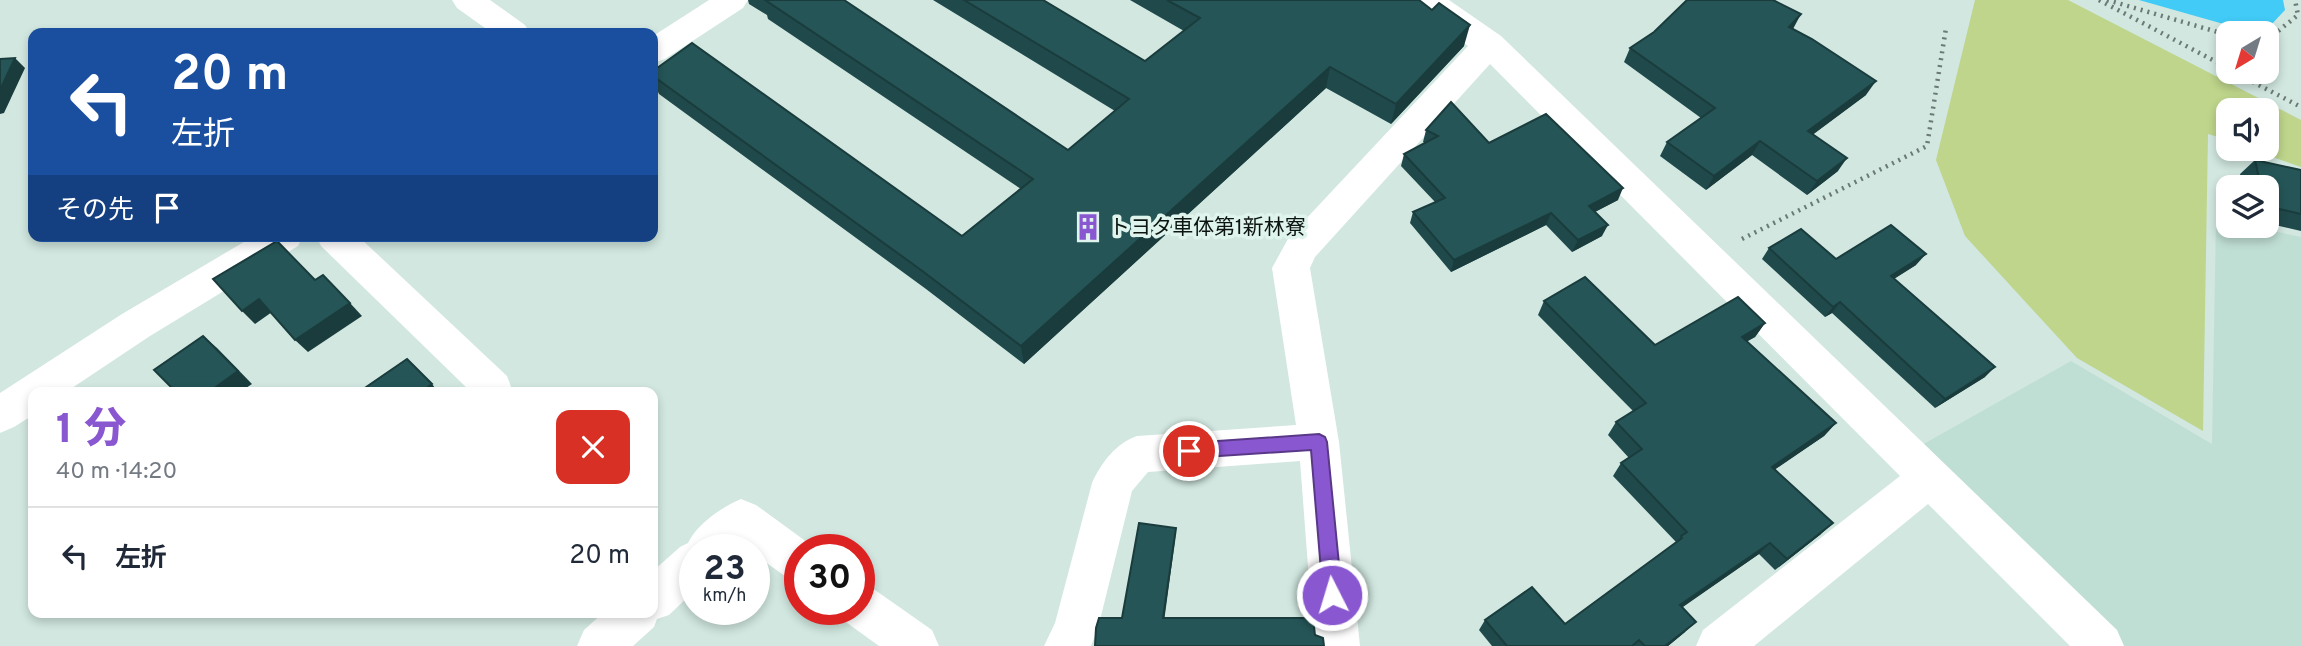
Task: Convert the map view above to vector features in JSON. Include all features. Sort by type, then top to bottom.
[{"type":"street","points":[[468,0],[506,28]]},
{"type":"street","points":[[658,48],[732,0]]},
{"type":"street","points":[[1427,0],[1489,44],[2101,646]]},
{"type":"street","points":[[1337,646],[1319,442],[1291,268],[1302,247],[1489,44]]},
{"type":"street","points":[[42,387],[136,325],[275,242]]},
{"type":"street","points":[[340,242],[492,387]]},
{"type":"street","points":[[0,415],[28,396]]},
{"type":"street","points":[[1067,646],[1076,628],[1114,483],[1137,454],[1319,442]]},
{"type":"street","points":[[1719,646],[1930,477]]},
{"type":"street","points":[[725,534],[741,519],[762,534]]},
{"type":"street","points":[[658,595],[679,576]]},
{"type":"street","points":[[875,617],[916,646]]},
{"type":"street","points":[[600,646],[631,618]]},
{"type":"path","points":[[2099,0],[2216,62]]},
{"type":"path","points":[[2107,0],[2216,32]]},
{"type":"path","points":[[2279,30],[2298,15],[2295,0]]},
{"type":"path","points":[[1707,257],[1927,146],[1946,28]]},
{"type":"path","points":[[2257,84],[2301,107]]},
{"type":"shaded area","points":[[2216,218],[2216,238],[2279,238],[2279,232],[2301,237],[2301,646],[2123,646],[1920,446],[2071,361],[2212,444]]},
{"type":"green space","points":[[1975,0],[2068,0],[2216,76],[2216,84],[2231,84],[2258,98],[2216,98],[2216,136],[2208,134],[2203,431],[2077,358],[1965,236],[1936,160]]},
{"type":"green space","points":[[2279,109],[2301,120],[2301,167],[2279,159]]},
{"type":"water","points":[[2139,0],[2283,0],[2285,10],[2275,21],[2216,22]]},
{"type":"building","points":[[765,0],[844,0],[1068,150],[1129,99],[964,0],[1043,0],[1145,61],[1200,18],[1167,0],[1419,0],[1432,10],[1439,3],[1470,25],[1396,104],[1330,67],[1021,346],[921,270],[658,80],[658,67],[692,43],[962,236],[1033,179]]},
{"type":"building","points":[[1687,0],[1773,0],[1801,14],[1789,27],[1876,81],[1808,131],[1847,158],[1817,181],[1760,141],[1714,176],[1667,142],[1715,108],[1630,48],[1654,32]]},
{"type":"building","points":[[15,58],[0,90],[0,59]]},
{"type":"building","points":[[1451,102],[1489,143],[1546,114],[1623,188],[1589,206],[1608,225],[1578,240],[1551,213],[1454,260],[1413,212],[1445,198],[1404,154],[1438,136],[1426,130]]},
{"type":"building","points":[[2255,161],[2301,170],[2301,214],[2279,209],[2279,175],[2258,175]]},
{"type":"building","points":[[1891,225],[1926,254],[1891,276],[1995,367],[1945,399],[1840,302],[1833,307],[1769,248],[1801,229],[1836,259]]},
{"type":"building","points":[[278,242],[315,280],[323,275],[350,303],[295,340],[259,299],[242,311],[213,279]]},
{"type":"building","points":[[1585,277],[1655,345],[1738,297],[1765,323],[1742,337],[1836,423],[1772,467],[1833,523],[1787,559],[1770,543],[1680,605],[1696,622],[1665,646],[1645,646],[1639,640],[1632,646],[1507,646],[1485,620],[1532,587],[1565,624],[1687,532],[1621,463],[1642,449],[1616,422],[1646,403],[1544,301]]},
{"type":"building","points":[[203,336],[238,371],[216,387],[171,387],[154,370]]},
{"type":"building","points":[[407,359],[432,384],[428,387],[366,387]]},
{"type":"building","points":[[1139,523],[1176,528],[1163,618],[1313,618],[1315,635],[1323,638],[1324,646],[1095,646],[1099,618],[1122,618]]},
{"type":"place","name":"トヨタ車体第1新林寮","points":[[1088,227]]},
{"type":"route","points":[[1189,451],[1319,442],[1332,595]]}]
